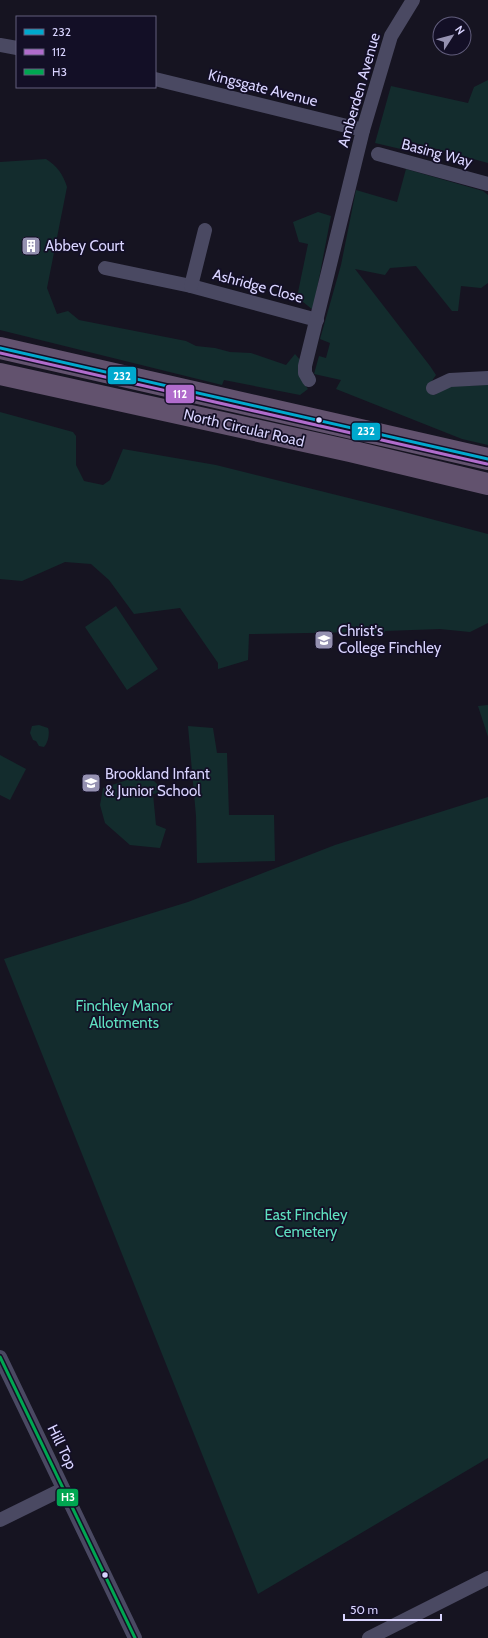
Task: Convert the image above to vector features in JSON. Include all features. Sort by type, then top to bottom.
[{"type":"highway","name":"North Circular Road","points":[[0,348],[488,459]]},
{"type":"highway","name":"North Circular Road","points":[[0,374],[488,484]]},
{"type":"street","name":"Amberden Avenue","points":[[309,380],[305,373],[305,366],[363,130],[391,36],[413,0]]},
{"type":"street","points":[[0,45],[16,48]]},
{"type":"street","name":"Kingsgate Avenue","points":[[156,79],[363,130]]},
{"type":"street","name":"Basing Way","points":[[378,154],[488,184]]},
{"type":"street","name":"Ashridge Close","points":[[191,286],[205,230]]},
{"type":"street","name":"Ashridge Close","points":[[106,268],[191,286],[317,320]]},
{"type":"street","points":[[434,388],[450,380],[488,378]]},
{"type":"street","name":"Hill Top","points":[[0,1357],[135,1638]]},
{"type":"street","points":[[0,1520],[63,1489]]},
{"type":"street","points":[[369,1638],[488,1578]]},
{"type":"green space","points":[[488,80],[488,163],[407,141],[405,150],[375,143],[391,86],[468,103],[474,87]]},
{"type":"green space","points":[[46,159],[59,171],[64,178],[67,187],[47,288],[57,314],[68,311],[79,320],[186,341],[196,346],[215,348],[230,352],[251,353],[286,365],[295,354],[301,361],[301,379],[308,389],[300,395],[224,380],[222,385],[0,330],[0,162]]},
{"type":"green space","points":[[406,169],[483,191],[488,195],[488,283],[481,288],[461,286],[458,311],[452,311],[416,266],[390,268],[385,275],[355,269],[436,375],[429,385],[435,395],[448,386],[488,385],[488,445],[462,439],[336,389],[341,380],[314,374],[319,356],[326,358],[330,343],[320,339],[341,265],[356,190],[397,202]]},
{"type":"green space","points":[[318,212],[331,216],[313,310],[297,297],[308,244],[299,242],[293,222]]},
{"type":"green space","points":[[0,412],[73,432],[76,436],[76,465],[84,481],[103,485],[110,480],[123,449],[216,465],[488,534],[488,623],[470,632],[440,629],[385,631],[384,636],[362,632],[249,634],[248,660],[218,669],[218,663],[180,608],[134,614],[109,580],[91,564],[65,562],[22,581],[0,579]]},
{"type":"green space","points":[[116,606],[158,669],[127,690],[85,627]]},
{"type":"green space","points":[[488,705],[488,737],[478,706]]},
{"type":"green space","points":[[39,725],[48,728],[49,730],[48,741],[44,747],[39,746],[36,741],[33,740],[30,733],[32,726]]},
{"type":"green space","points":[[188,726],[213,728],[217,753],[227,753],[229,815],[274,815],[275,861],[197,863],[196,816]]},
{"type":"green space","points":[[0,755],[26,769],[10,800],[0,795]]},
{"type":"green space","points":[[142,777],[155,782],[161,793],[153,794],[156,825],[166,829],[160,848],[130,845],[105,823],[100,805],[103,788]]},
{"type":"green space","name":"East Finchley Cemetery","points":[[488,797],[488,1458],[258,1594],[4,959],[188,902],[335,845]]},
{"type":"transit line","name":"232","points":[[0,348],[488,459]]},
{"type":"transit line","name":"112","points":[[0,353],[487,464]]},
{"type":"transit line","name":"H3","points":[[0,1357],[135,1638]]},
{"type":"place","name":"Abbey Court","points":[[31,246]]},
{"type":"place","name":"Christ's College Finchley","points":[[324,640]]},
{"type":"place","name":"Brookland Infant & Junior School","points":[[91,783]]},
{"type":"park label","name":"Finchley Manor Allotments","points":[[124,1014]]}]
